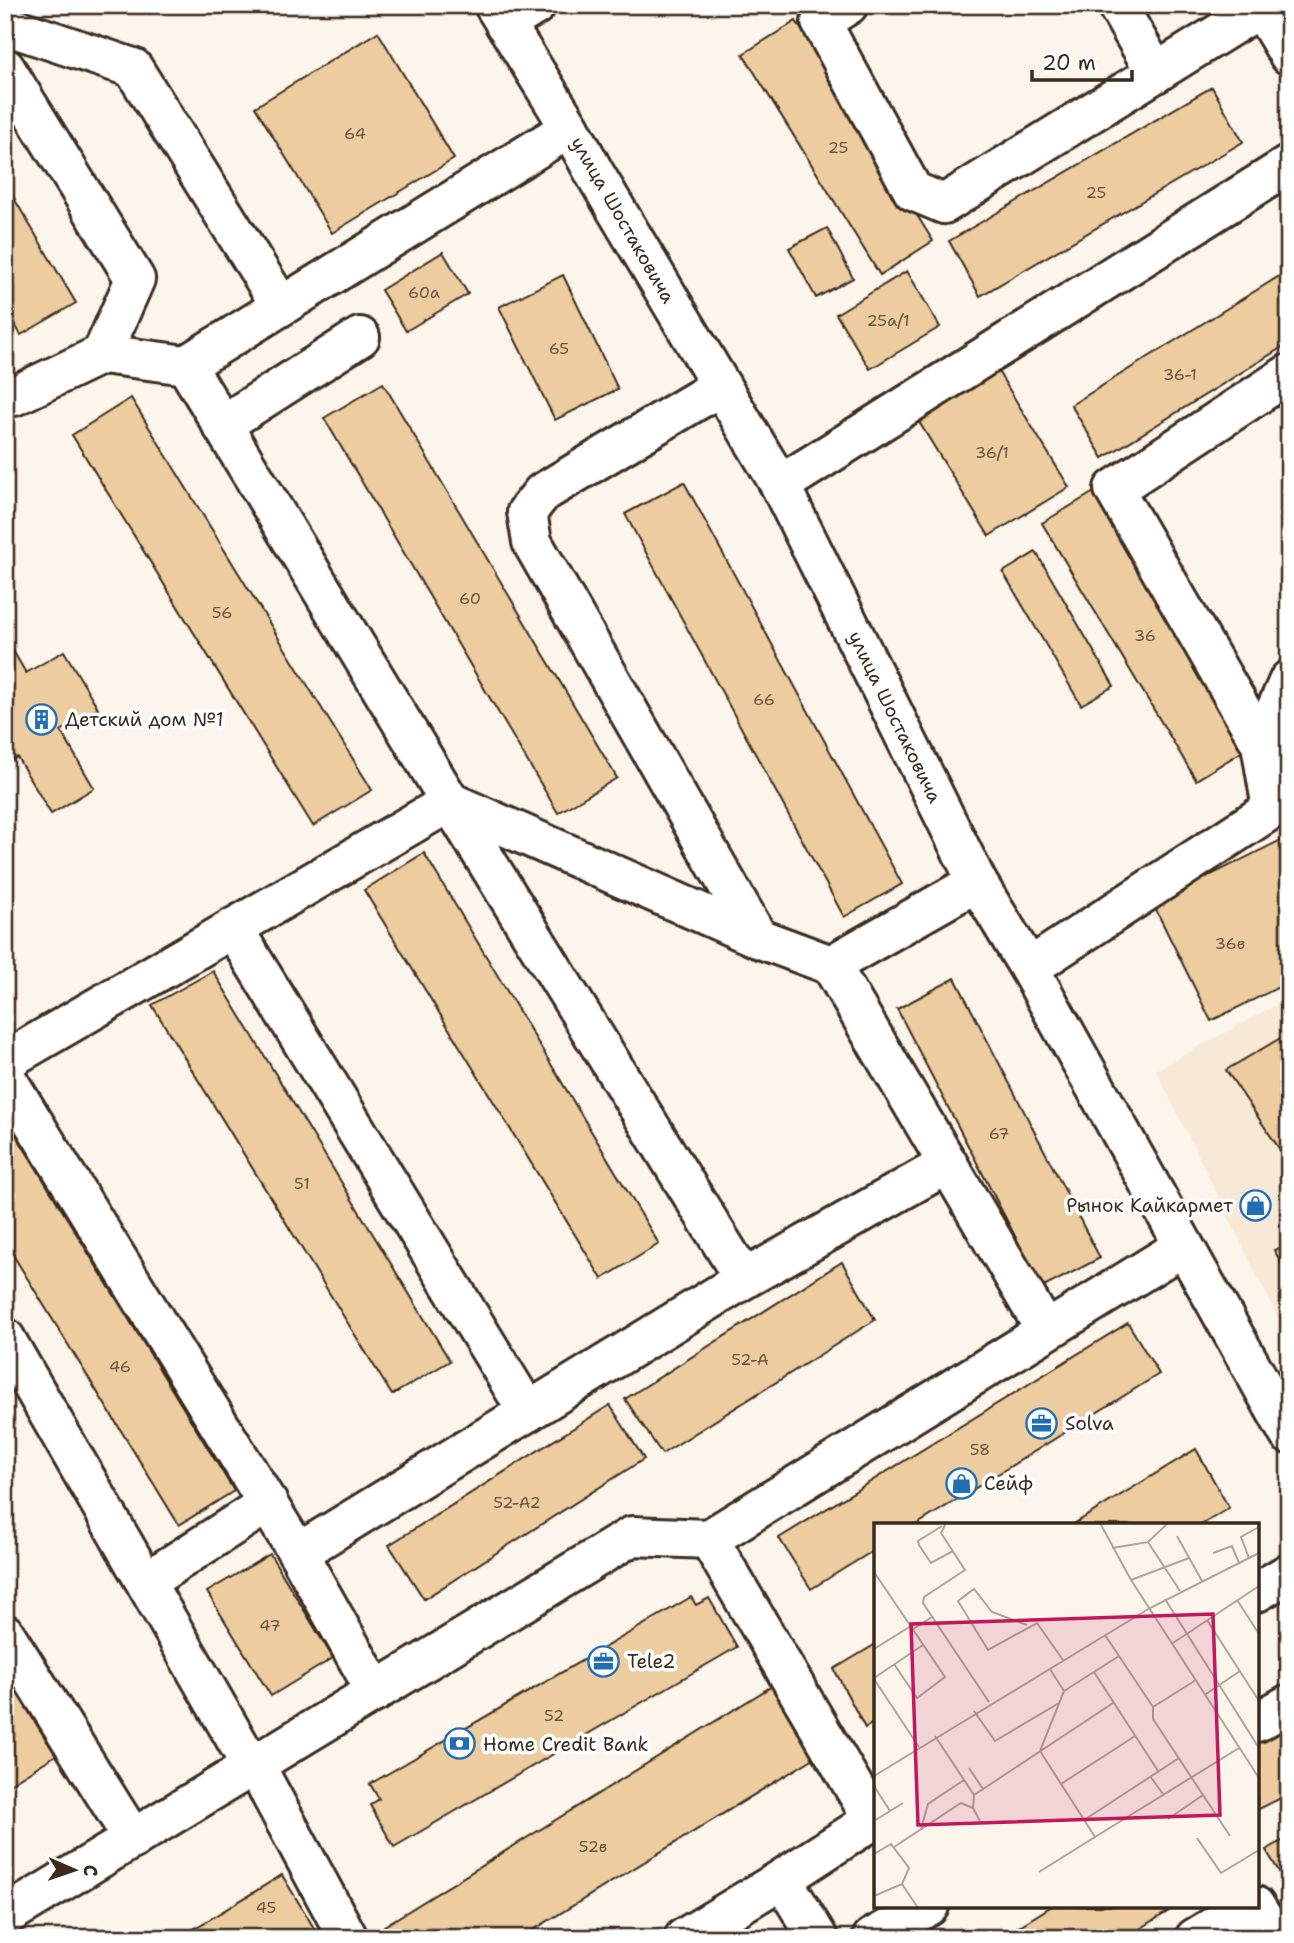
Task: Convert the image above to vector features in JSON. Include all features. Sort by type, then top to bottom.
[{"type":"street","points":[[848,5],[821,22],[913,191],[944,204],[1263,7],[1289,55]]},
{"type":"street","points":[[1117,5],[1156,73]]},
{"type":"street","name":"улица Шостаковича","points":[[512,12],[595,174],[780,485],[977,882],[1029,968],[1289,1434]]},
{"type":"street","points":[[5,25],[133,68],[281,306]]},
{"type":"street","points":[[5,68],[135,279],[102,354]]},
{"type":"street","points":[[14,396],[102,354],[186,365],[570,128]]},
{"type":"street","points":[[780,485],[1289,166]]},
{"type":"street","points":[[222,425],[360,337]]},
{"type":"street","points":[[186,365],[450,802],[744,1279]]},
{"type":"street","points":[[1029,968],[1272,809],[1261,744],[1114,489],[1289,374]]},
{"type":"street","points":[[721,386],[542,493],[527,512],[532,542],[758,938]]},
{"type":"street","points":[[1261,744],[1289,680]]},
{"type":"street","points":[[450,802],[758,938],[831,965],[1046,1331]]},
{"type":"street","points":[[5,1061],[450,802]]},
{"type":"street","points":[[831,965],[977,882]]},
{"type":"street","points":[[233,928],[528,1412]]},
{"type":"street","points":[[5,1076],[268,1503],[376,1692]]},
{"type":"street","points":[[298,1553],[744,1279],[948,1164]]},
{"type":"street","points":[[5,1916],[632,1536],[709,1539],[1184,1246]]},
{"type":"street","points":[[5,1338],[243,1750],[255,1765],[348,1938]]},
{"type":"street","points":[[147,1581],[268,1503]]},
{"type":"street","points":[[684,1938],[874,1819],[709,1539]]},
{"type":"street","points":[[1259,1591],[1289,1573]]},
{"type":"street","points":[[5,1634],[132,1839]]},
{"type":"street","points":[[1259,1721],[1289,1704]]},
{"type":"street","points":[[782,1879],[818,1938]]},
{"type":"street","points":[[872,1938],[925,1908]]},
{"type":"street","points":[[1195,1938],[1245,1908]]},
{"type":"street","points":[[1256,1908],[1275,1938]]},
{"type":"shaded area","name":"Рынок Кайкармет","points":[[1289,998],[1289,1340],[1156,1070]]},
{"type":"building","points":[[796,21],[933,241],[880,275],[743,54]]},
{"type":"building","points":[[378,32],[454,159],[332,233],[255,107]]},
{"type":"building","points":[[1212,87],[1243,142],[980,296],[949,241]]},
{"type":"building","points":[[5,183],[76,303],[21,335],[5,308]]},
{"type":"building","points":[[827,228],[853,278],[816,298],[789,248]]},
{"type":"building","points":[[443,252],[468,294],[406,331],[381,290]]},
{"type":"building","points":[[1289,270],[1289,343],[1103,458],[1071,405]]},
{"type":"building","points":[[907,271],[940,327],[870,369],[836,314]]},
{"type":"building","points":[[563,275],[618,389],[555,420],[499,307]]},
{"type":"building","points":[[996,368],[1069,487],[989,536],[916,417]]},
{"type":"building","points":[[383,383],[617,778],[558,813],[324,418]]},
{"type":"building","points":[[131,398],[372,790],[313,826],[72,435]]},
{"type":"building","points":[[684,482],[902,884],[844,917],[625,514]]},
{"type":"building","points":[[1094,492],[1248,748],[1196,780],[1042,523]]},
{"type":"building","points":[[1036,552],[1114,686],[1081,705],[1003,572]]},
{"type":"building","name":"Детский дом №1","points":[[5,637],[26,673],[64,651],[98,708],[61,731],[94,788],[51,814],[17,757],[5,764]]},
{"type":"building","points":[[1289,836],[1289,982],[1211,1021],[1153,904]]},
{"type":"building","points":[[424,853],[659,1244],[602,1279],[364,890]]},
{"type":"building","points":[[213,971],[450,1361],[392,1395],[152,1005]]},
{"type":"building","points":[[955,978],[1100,1258],[1042,1288],[897,1009]]},
{"type":"building","points":[[1289,1033],[1289,1163],[1226,1070]]},
{"type":"building","points":[[5,1117],[234,1491],[179,1525],[5,1242]]},
{"type":"building","points":[[1289,1245],[1289,1276],[1274,1250]]},
{"type":"building","points":[[842,1262],[875,1320],[662,1454],[625,1399]]},
{"type":"building","points":[[1128,1323],[1159,1374],[919,1523],[874,1523],[874,1550],[811,1589],[779,1538]]},
{"type":"building","points":[[610,1405],[644,1459],[424,1599],[389,1545]]},
{"type":"building","points":[[1196,1449],[1229,1508],[1204,1523],[1075,1523]]},
{"type":"building","points":[[270,1554],[333,1658],[271,1696],[207,1592]]},
{"type":"building","points":[[691,1597],[696,1605],[709,1598],[737,1647],[394,1847],[370,1805],[379,1799],[370,1784]]},
{"type":"building","points":[[874,1645],[874,1722],[865,1728],[834,1669]]},
{"type":"building","points":[[5,1674],[56,1755],[5,1787]]},
{"type":"building","points":[[777,1683],[819,1755],[520,1938],[369,1938],[368,1936]]},
{"type":"building","points":[[1289,1713],[1289,1794],[1259,1809],[1259,1728]]},
{"type":"building","points":[[1289,1837],[1289,1888],[1266,1850]]},
{"type":"building","points":[[282,1875],[320,1938],[179,1938]]},
{"type":"building","points":[[1049,1908],[1174,1908],[1125,1938],[1000,1938]]},
{"type":"place","name":"Детский дом №1","points":[[42,719]]},
{"type":"place","name":"Рынок Кайкармет","points":[[1256,1205]]},
{"type":"place","name":"Solva","points":[[1042,1423]]},
{"type":"place","name":"Сейф","points":[[961,1483]]},
{"type":"place","name":"Tele2","points":[[604,1661]]},
{"type":"place","name":"Home Credit Bank","points":[[460,1744]]}]
